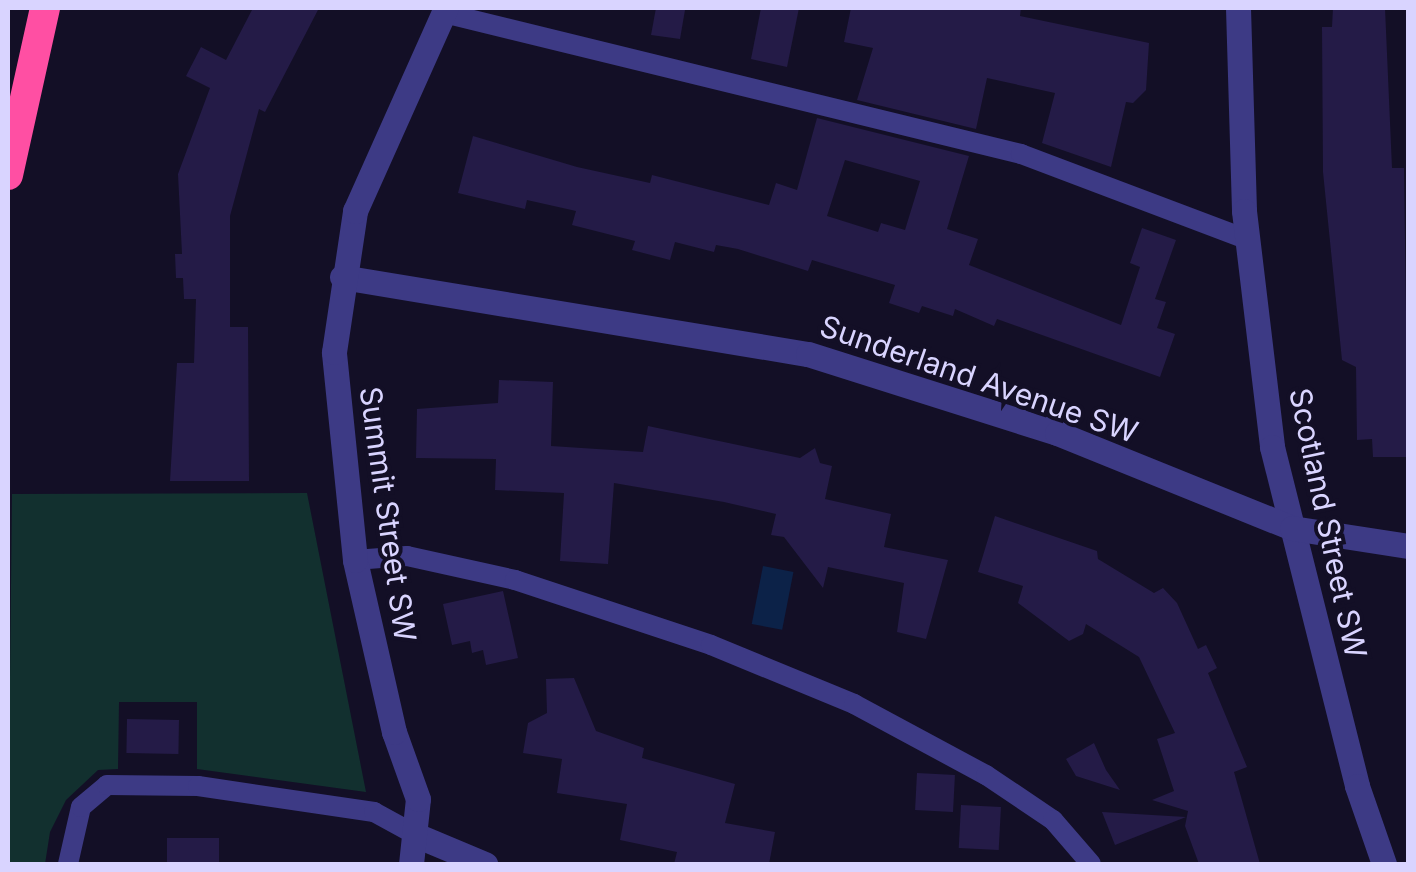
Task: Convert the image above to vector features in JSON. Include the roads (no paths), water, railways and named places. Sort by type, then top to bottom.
[{"type":"highway","points":[[8,174],[45,8]]},
{"type":"street","name":"Scotland Street SW","points":[[1238,8],[1248,240],[1272,446],[1357,786],[1384,864]]},
{"type":"street","name":"Summit Street SW","points":[[411,864],[418,836],[418,799],[394,732],[355,560],[334,394],[342,276],[372,167],[445,10]]},
{"type":"street","name":"Sunderland Avenue SW","points":[[342,276],[808,354],[1057,434],[1292,528],[1408,546]]},
{"type":"street","points":[[418,836],[486,864]]},
{"type":"lane","points":[[445,10],[1022,154],[1248,240]]},
{"type":"lane","points":[[355,560],[407,556],[515,580],[711,644],[854,704],[986,774],[1053,820],[1091,864]]},
{"type":"lane","points":[[68,864],[81,808],[107,785],[198,786],[374,812],[418,836]]},
{"type":"water","points":[[763,566],[793,572],[782,630],[752,624]]}]
